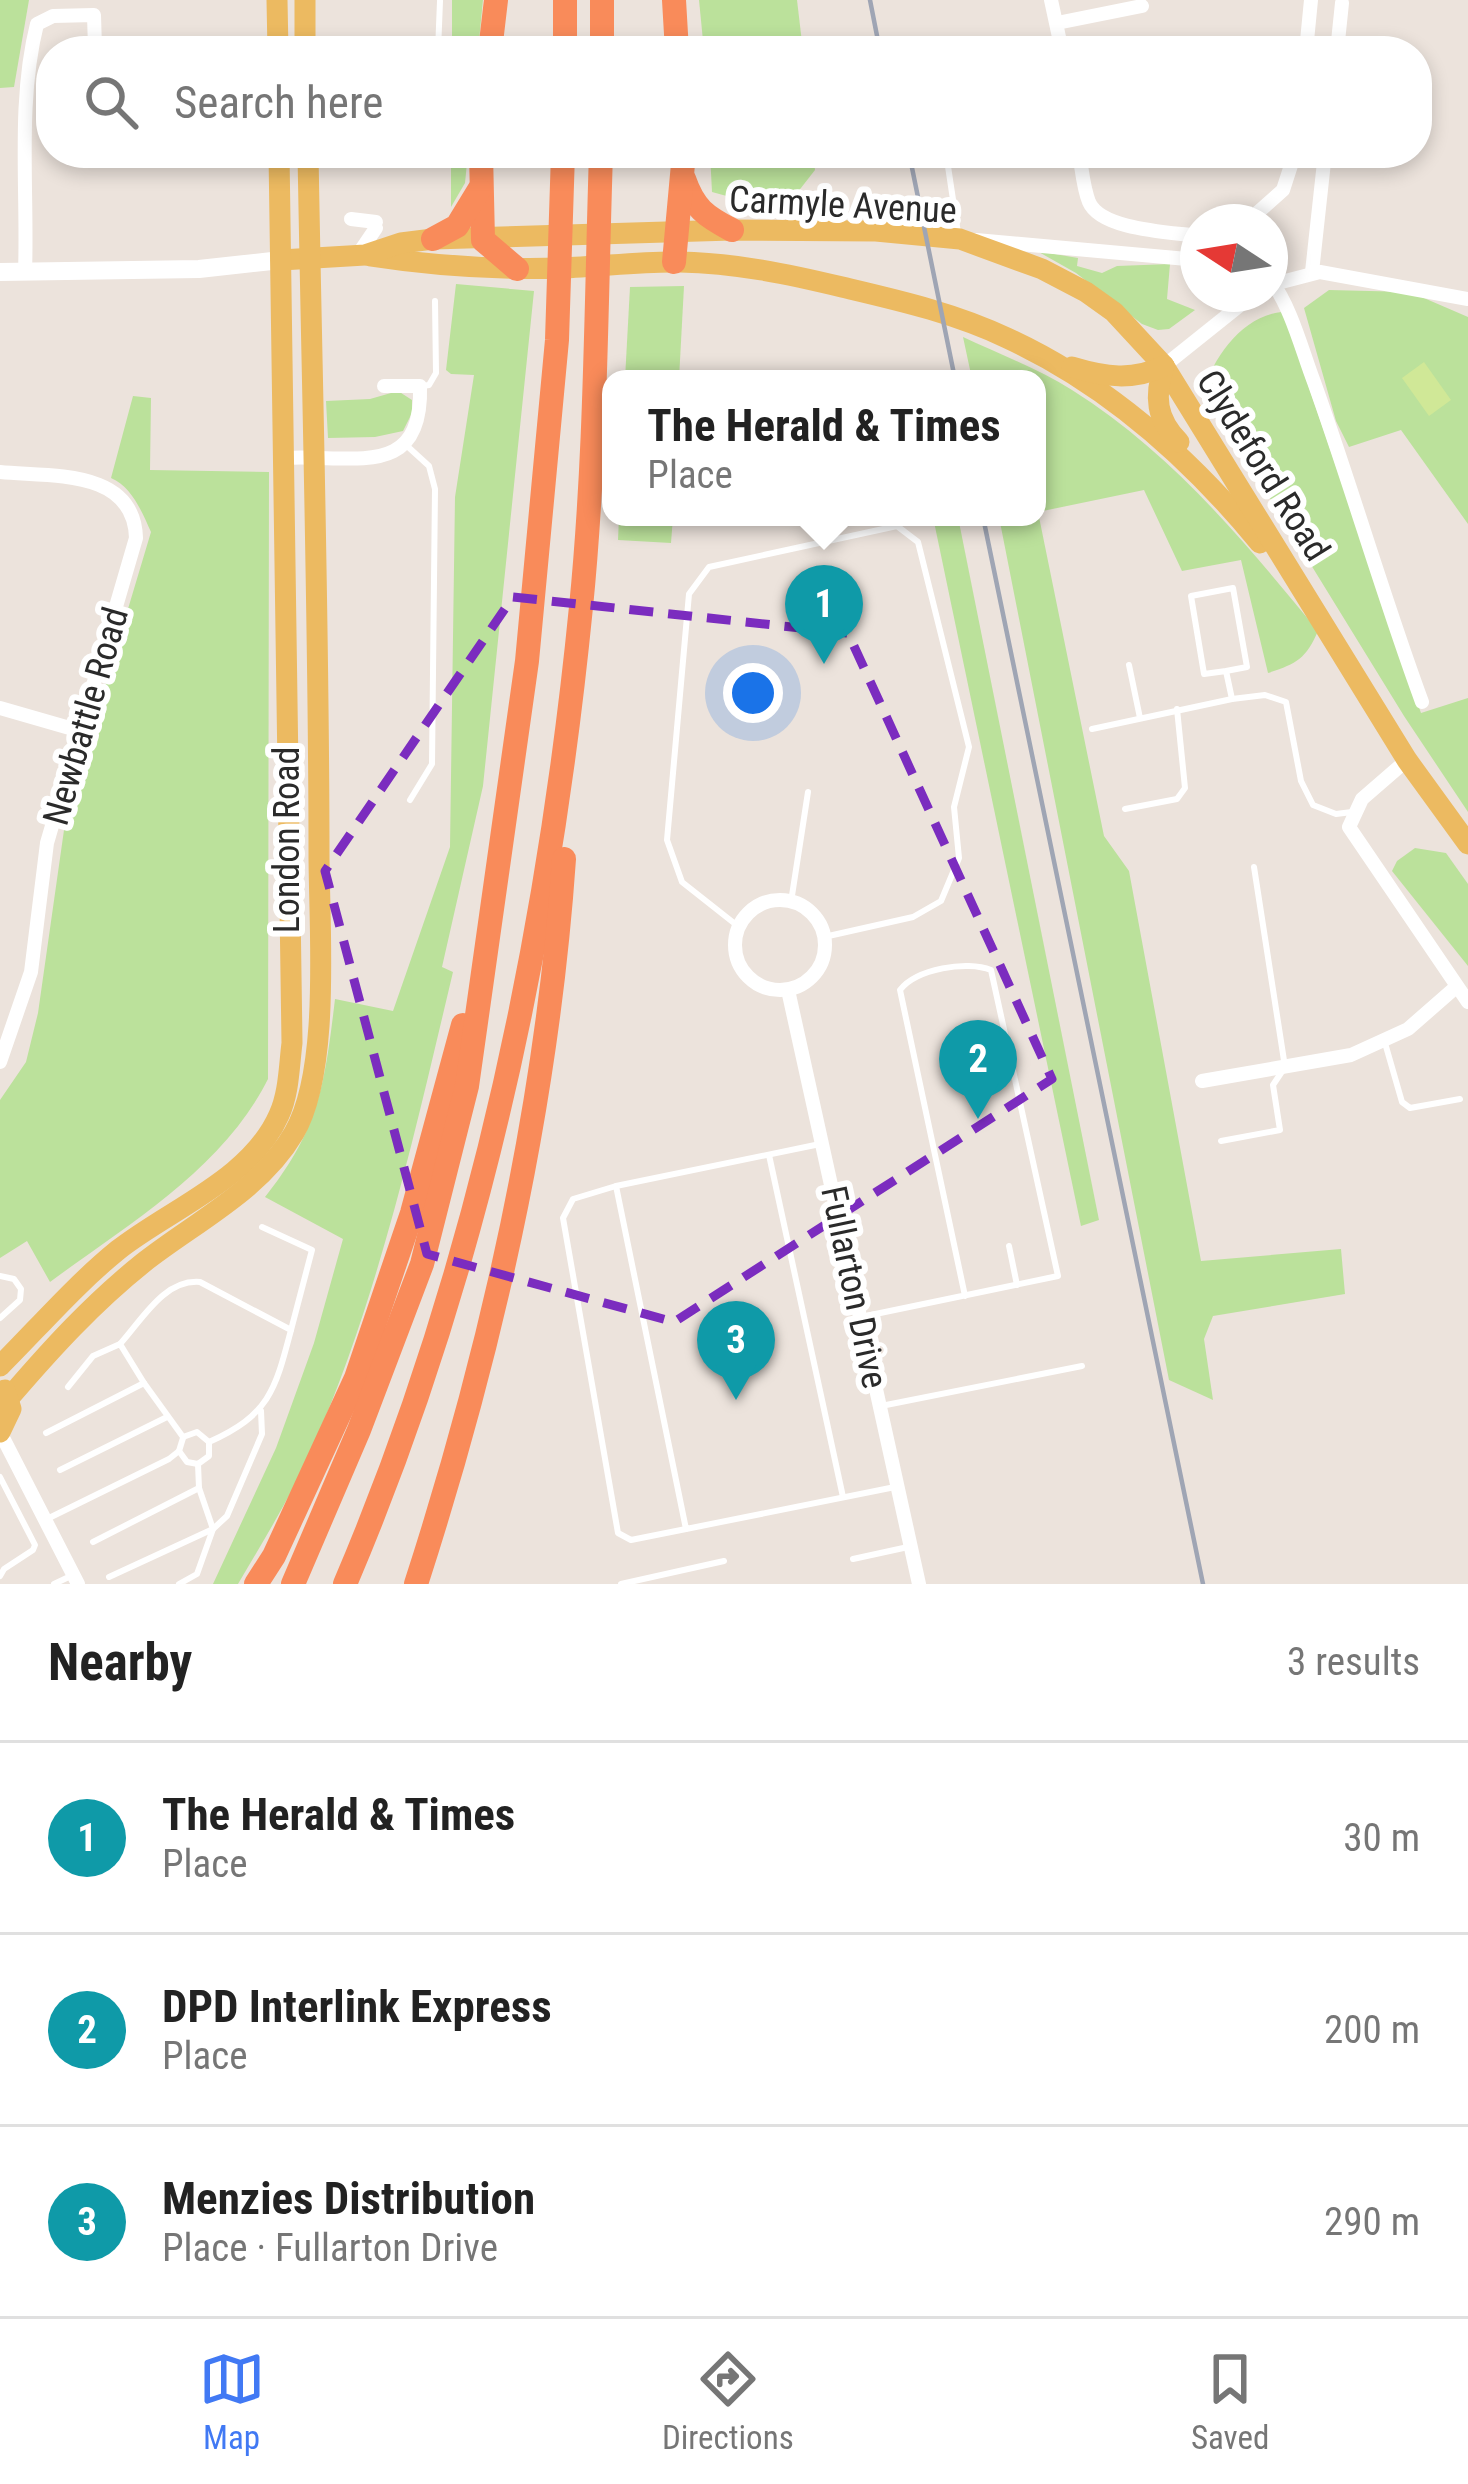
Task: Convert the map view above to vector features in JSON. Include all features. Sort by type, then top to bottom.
[{"type":"highway","points":[[492,36],[496,0]]},
{"type":"highway","points":[[565,36],[566,0]]},
{"type":"highway","points":[[602,0],[602,36]]},
{"type":"highway","points":[[674,0],[676,36]]},
{"type":"highway","points":[[481,168],[482,240],[517,269]]},
{"type":"highway","points":[[293,1584],[359,1430],[422,1264],[467,1086],[527,662],[557,340],[563,168]]},
{"type":"highway","points":[[416,1584],[499,1293],[537,1099],[563,877],[596,329],[601,168]]},
{"type":"highway","points":[[674,262],[684,168]]},
{"type":"highway","points":[[685,168],[692,203],[704,216],[732,230]]},
{"type":"highway","points":[[433,239],[458,226],[480,188]]},
{"type":"highway","points":[[345,1584],[383,1494],[441,1324],[499,1114],[548,872],[581,605]]},
{"type":"highway","points":[[256,1584],[274,1556],[356,1378],[412,1214],[496,904]]},
{"type":"main road","points":[[277,0],[278,36]]},
{"type":"main road","points":[[304,0],[305,36]]},
{"type":"main road","name":"London Road","points":[[0,1366],[69,1292],[122,1247],[228,1174],[257,1148],[279,1117],[287,1089],[292,1043],[279,168]]},
{"type":"main road","name":"London Road","points":[[0,1432],[8,1422],[4,1391],[89,1307],[252,1183],[296,1130],[308,1100],[319,990],[308,168]]},
{"type":"main road","name":"Carmyle Avenue","points":[[361,256],[400,243],[433,239],[679,231],[876,232],[949,238],[1042,269],[1086,292],[1114,312],[1164,366]]},
{"type":"main road","name":"Carmyle Avenue","points":[[0,272],[199,269],[361,256],[433,266],[517,269],[674,262],[734,265],[888,298],[971,323],[1045,358]]},
{"type":"main road","points":[[1045,358],[1118,377],[1141,377],[1164,366]]},
{"type":"main road","name":"Clydeford Road","points":[[1045,358],[1172,447],[1228,504],[1306,599]]},
{"type":"main road","points":[[1164,366],[1157,386],[1158,411],[1170,433],[1210,472],[1228,504]]},
{"type":"main road","name":"Clydeford Road","points":[[1164,366],[1407,760],[1468,844]]},
{"type":"street","points":[[1052,0],[1060,36]]},
{"type":"street","points":[[1307,36],[1311,0]]},
{"type":"street","points":[[1339,36],[1342,3]]},
{"type":"street","points":[[1058,23],[1142,7]]},
{"type":"street","points":[[25,273],[28,81],[37,23],[52,16],[94,15],[95,36]]},
{"type":"street","points":[[1082,168],[1088,200],[1097,214],[1114,223],[1180,233]]},
{"type":"street","points":[[1267,204],[1283,190],[1290,168]]},
{"type":"street","points":[[1312,272],[1323,168]]},
{"type":"street","points":[[352,219],[376,225],[361,256]]},
{"type":"street","points":[[949,238],[1180,258]]},
{"type":"street","points":[[1288,278],[1312,272],[1468,299]]},
{"type":"street","points":[[1288,311],[1422,702]]},
{"type":"street","points":[[1164,366],[1232,312]]},
{"type":"street","points":[[285,458],[397,452],[406,445],[421,415],[420,386],[384,386]]},
{"type":"street","name":"Newbattle Road","points":[[0,472],[101,484],[124,499],[134,517],[135,548],[47,843],[31,972],[0,1062]]},
{"type":"street","points":[[0,708],[80,730]]},
{"type":"street","points":[[1407,760],[1362,799],[1349,827],[1468,1002]]},
{"type":"street","points":[[766,902],[791,902],[813,915],[824,938],[821,965],[801,986],[788,990],[760,986],[740,968],[735,940],[739,927],[766,902]]},
{"type":"street","points":[[1202,1082],[1351,1054],[1408,1029],[1456,987]]},
{"type":"street","name":"Fullarton Drive","points":[[788,990],[919,1584]]},
{"type":"street","points":[[0,1432],[76,1580]]},
{"type":"lane","points":[[439,36],[440,1]]},
{"type":"lane","points":[[947,168],[949,238]]},
{"type":"lane","points":[[420,386],[429,385],[435,377],[435,302]]},
{"type":"lane","points":[[406,445],[428,466],[435,489],[432,764],[410,800]]},
{"type":"lane","points":[[739,927],[682,882],[667,840],[689,594],[709,567],[898,526],[918,542],[969,747],[954,807],[959,858],[940,901],[914,917],[824,938]]},
{"type":"lane","points":[[1233,588],[1247,667],[1226,670],[1204,674],[1191,596],[1233,588]]},
{"type":"lane","points":[[1129,665],[1140,718]]},
{"type":"lane","points":[[1226,670],[1232,699]]},
{"type":"lane","points":[[1092,729],[1265,695],[1286,702],[1301,781],[1313,805],[1336,814],[1356,812]]},
{"type":"lane","points":[[1125,809],[1181,795],[1185,788],[1177,709]]},
{"type":"lane","points":[[791,902],[808,792]]},
{"type":"lane","points":[[1221,1141],[1280,1130],[1273,1085],[1286,1067],[1254,867]]},
{"type":"lane","points":[[861,1317],[965,1296],[1058,1276],[991,970],[970,965],[905,982],[900,990],[965,1296]]},
{"type":"lane","points":[[1384,1040],[1402,1102],[1409,1108],[1460,1099]]},
{"type":"lane","points":[[824,1143],[616,1186],[573,1199],[563,1218],[619,1533],[632,1540],[898,1486]]},
{"type":"lane","points":[[769,1154],[843,1497]]},
{"type":"lane","points":[[616,1186],[686,1529]]},
{"type":"lane","points":[[209,1442],[238,1429],[261,1411],[277,1385],[312,1250],[262,1227]]},
{"type":"lane","points":[[1009,1246],[1017,1285]]},
{"type":"lane","points":[[0,1276],[14,1279],[21,1289],[20,1300],[0,1318]]},
{"type":"lane","points":[[68,1387],[93,1356],[120,1344],[169,1289],[183,1280],[200,1282],[291,1330]]},
{"type":"lane","points":[[120,1344],[183,1437]]},
{"type":"lane","points":[[881,1406],[1082,1366]]},
{"type":"lane","points":[[46,1433],[144,1383]]},
{"type":"lane","points":[[110,1577],[213,1529],[226,1516],[262,1434],[261,1411]]},
{"type":"lane","points":[[60,1470],[167,1417]]},
{"type":"lane","points":[[183,1437],[197,1432],[209,1442]]},
{"type":"lane","points":[[46,1520],[179,1451],[183,1437]]},
{"type":"lane","points":[[179,1451],[187,1462],[198,1464],[209,1456],[209,1442]]},
{"type":"lane","points":[[192,1584],[213,1529],[199,1488],[198,1464]]},
{"type":"lane","points":[[0,1477],[34,1545],[34,1550],[0,1576]]},
{"type":"lane","points":[[93,1542],[199,1488]]},
{"type":"lane","points":[[854,1559],[912,1546]]},
{"type":"lane","points":[[621,1584],[724,1561]]},
{"type":"lane","points":[[179,1584],[197,1574]]},
{"type":"lane","points":[[54,1584],[76,1580]]},
{"type":"highlighted area","points":[[513,597],[848,633],[1052,1079],[674,1322],[427,1254],[325,871]]},
{"type":"green space","points":[[0,0],[29,0],[14,87],[0,88]]},
{"type":"green space","points":[[452,0],[483,0],[479,36],[452,36]]},
{"type":"green space","points":[[699,0],[797,0],[801,36],[703,36]]},
{"type":"green space","points":[[451,168],[466,168],[465,183],[451,207]]},
{"type":"green space","points":[[711,168],[815,168],[790,202],[767,207],[712,192]]},
{"type":"green space","points":[[1037,251],[1078,258],[1077,266],[1102,273],[1117,266],[1170,264],[1167,299],[1180,304],[1180,312],[1192,312],[1169,329],[1158,330],[1142,324],[1076,273]]},
{"type":"green space","points":[[456,284],[534,291],[483,786],[442,967],[453,972],[394,1212],[336,1390],[296,1482],[238,1584],[213,1584],[276,1448],[314,1343],[343,1239],[265,1197],[308,1127],[327,1056],[335,999],[393,1011],[450,847],[455,497],[474,375],[446,370]]},
{"type":"green space","points":[[684,286],[679,370],[625,370],[630,287]]},
{"type":"green space","points":[[1329,290],[1410,292],[1468,317],[1468,524],[1401,430],[1349,447],[1336,421],[1304,308]]},
{"type":"green space","points":[[1283,312],[1421,713],[1468,698],[1468,812],[1204,391],[1233,339],[1269,315]]},
{"type":"green space","points":[[963,337],[1037,370],[970,370]]},
{"type":"green space","points":[[1424,362],[1451,400],[1429,416],[1402,378]]},
{"type":"green space","points":[[1046,375],[1142,442],[1234,532],[1318,631],[1299,659],[1268,673],[1241,560],[1182,571],[1144,490],[1046,510]]},
{"type":"green space","points":[[398,391],[412,400],[412,413],[403,431],[328,438],[326,401],[370,399]]},
{"type":"green space","points":[[133,396],[151,398],[150,470],[269,472],[268,1079],[226,1141],[200,1167],[50,1282],[27,1241],[0,1258],[0,1100],[26,1062],[38,1013],[66,816],[151,532],[131,494],[111,478]]},
{"type":"green space","points":[[619,526],[672,526],[671,543],[618,540]]},
{"type":"green space","points":[[935,526],[960,526],[1099,1220],[1081,1226]]},
{"type":"green space","points":[[1001,526],[1041,526],[1104,836],[1129,871],[1201,1261],[1341,1249],[1345,1294],[1213,1316],[1204,1339],[1213,1400],[1169,1380]]},
{"type":"green space","points":[[1415,848],[1446,853],[1468,884],[1468,966],[1392,871]]},
{"type":"railway","points":[[870,0],[877,36]]},
{"type":"railway","points":[[912,168],[953,370]]},
{"type":"railway","points":[[985,526],[1203,1584]]},
{"type":"place","name":"The Herald & Times","points":[[824,664]]},
{"type":"place","name":"DPD Interlink Express","points":[[978,1119]]},
{"type":"place","name":"Menzies Distribution","points":[[736,1400]]}]
